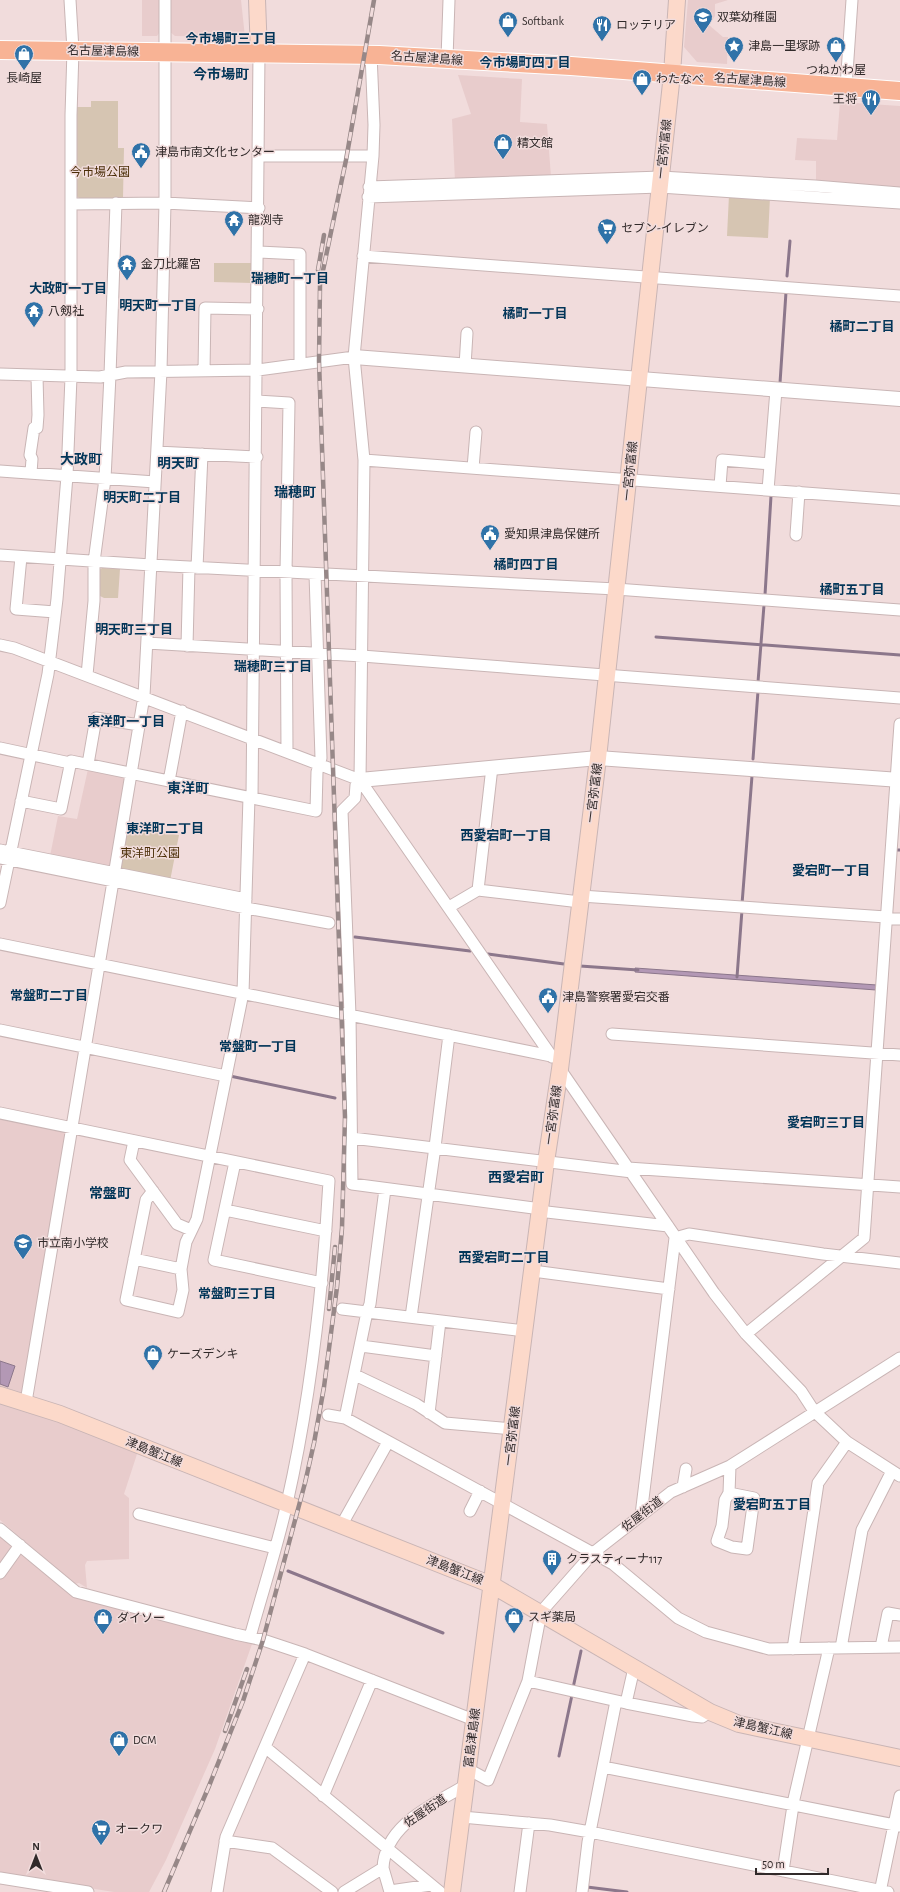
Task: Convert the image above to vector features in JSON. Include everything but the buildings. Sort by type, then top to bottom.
[{"type":"main road","points":[[257,0],[259,53]]},
{"type":"main road","name":"一宮弥富線","points":[[492,1585],[598,758],[661,182],[672,74],[677,0]]},
{"type":"main road","name":"名古屋津島線","points":[[0,50],[371,54],[900,91]]},
{"type":"main road","name":"津島蟹江線","points":[[0,1395],[60,1414],[492,1585],[541,1612],[710,1712],[739,1724],[900,1758]]},
{"type":"main road","name":"富島津島線","points":[[452,1892],[492,1585]]},
{"type":"street","points":[[0,903],[5,855],[22,801],[50,661],[67,476],[71,377],[71,204],[74,50],[70,0]]},
{"type":"street","points":[[26,1402],[144,696],[161,371],[165,203],[165,0]]},
{"type":"street","points":[[447,59],[449,0]]},
{"type":"street","points":[[846,87],[852,0]]},
{"type":"street","points":[[153,1191],[146,1200],[126,1300],[178,1312],[183,1290],[181,1268],[186,1242],[197,1219],[243,993],[253,739],[258,370],[259,53]]},
{"type":"street","points":[[371,54],[374,125],[373,156],[354,357],[364,460],[360,780],[356,786],[355,798],[342,811],[350,1015],[352,1184],[541,1209],[547,1212],[668,1226]]},
{"type":"street","points":[[259,156],[373,156]]},
{"type":"street","points":[[369,192],[661,182],[815,186],[900,193]]},
{"type":"street","points":[[661,182],[900,203]]},
{"type":"street","points":[[71,204],[165,203],[259,208]]},
{"type":"street","points":[[86,675],[94,602],[94,562],[105,479],[116,204]]},
{"type":"street","points":[[259,252],[300,254],[300,364]]},
{"type":"street","points":[[363,256],[900,296]]},
{"type":"street","points":[[204,371],[205,308],[258,309]]},
{"type":"street","points":[[465,366],[467,333]]},
{"type":"street","points":[[0,374],[100,377],[126,372],[258,370],[354,357],[900,399]]},
{"type":"street","points":[[31,474],[32,442],[34,428],[37,428],[38,415],[37,376]]},
{"type":"street","points":[[768,490],[776,390]]},
{"type":"street","points":[[257,401],[289,403],[286,572],[287,752]]},
{"type":"street","points":[[473,468],[476,432]]},
{"type":"street","points":[[157,452],[256,457]]},
{"type":"street","points":[[187,646],[202,454]]},
{"type":"street","points":[[364,460],[900,500]]},
{"type":"street","points":[[720,486],[722,460],[770,464]]},
{"type":"street","points":[[0,471],[156,482]]},
{"type":"street","points":[[796,535],[798,492]]},
{"type":"street","points":[[0,555],[255,571],[616,589],[900,610]]},
{"type":"street","points":[[21,557],[16,609],[55,612]]},
{"type":"street","points":[[0,748],[70,763],[71,761],[88,764],[316,811],[317,772],[320,758],[315,574]]},
{"type":"street","points":[[147,643],[362,656],[900,698]]},
{"type":"street","points":[[0,644],[144,696],[360,780],[598,758],[898,780]]},
{"type":"street","points":[[169,781],[182,711]]},
{"type":"street","points":[[88,764],[96,718],[139,725]]},
{"type":"street","points":[[746,1334],[841,1255],[864,1238],[886,918],[898,780],[900,724]]},
{"type":"street","points":[[22,801],[60,809],[70,763]]},
{"type":"street","points":[[478,890],[492,767]]},
{"type":"street","points":[[360,780],[558,1061],[675,1238],[714,1293],[746,1334],[801,1392],[814,1412],[847,1442],[896,1474],[862,1530],[841,1648]]},
{"type":"street","points":[[5,855],[246,903],[329,923]]},
{"type":"street","points":[[449,907],[478,890],[581,899],[900,919]]},
{"type":"street","points":[[0,944],[449,1035],[558,1061]]},
{"type":"street","points":[[0,1030],[226,1076]]},
{"type":"street","points":[[612,1034],[900,1055]]},
{"type":"street","points":[[411,1317],[449,1035]]},
{"type":"street","points":[[0,1113],[329,1181],[322,1283],[315,1346],[301,1432],[287,1504],[250,1637]]},
{"type":"street","points":[[352,1138],[435,1147],[546,1162],[630,1170],[900,1187]]},
{"type":"street","points":[[134,1141],[130,1160],[177,1224],[191,1230]]},
{"type":"street","points":[[235,1162],[214,1260],[322,1283]]},
{"type":"street","points":[[345,1418],[367,1312],[370,1304],[385,1189]]},
{"type":"street","points":[[225,1210],[326,1231]]},
{"type":"street","points":[[675,1238],[689,1234],[823,1254],[900,1263]]},
{"type":"street","points":[[641,1514],[675,1238]]},
{"type":"street","points":[[134,1259],[181,1268]]},
{"type":"street","points":[[533,1271],[669,1289]]},
{"type":"street","points":[[342,1309],[525,1331]]},
{"type":"street","points":[[429,1413],[440,1321]]},
{"type":"street","points":[[361,1346],[436,1356]]},
{"type":"street","name":"佐屋街道","points":[[541,1612],[593,1553],[671,1492],[730,1466],[900,1358]]},
{"type":"street","points":[[355,1375],[416,1404],[445,1423],[512,1429]]},
{"type":"street","points":[[328,1415],[345,1418],[613,1564],[678,1618],[706,1632],[769,1649],[900,1647]]},
{"type":"street","points":[[341,1526],[388,1442]]},
{"type":"street","points":[[793,1649],[818,1483],[847,1442]]},
{"type":"street","points":[[729,1493],[754,1498],[747,1549],[717,1541],[722,1526],[725,1500],[729,1493],[730,1466]]},
{"type":"street","points":[[684,1487],[686,1469]]},
{"type":"street","points":[[470,1511],[480,1492]]},
{"type":"street","points":[[139,1514],[274,1548]]},
{"type":"street","points":[[0,1529],[76,1592],[263,1640],[305,1654],[474,1720]]},
{"type":"street","points":[[0,1573],[20,1545]]},
{"type":"street","points":[[468,1769],[488,1780],[528,1681],[541,1612]]},
{"type":"street","points":[[881,1647],[888,1613],[900,1615]]},
{"type":"street","points":[[783,1871],[794,1805],[829,1648]]},
{"type":"street","points":[[217,1892],[225,1841],[305,1654]]},
{"type":"street","points":[[582,1892],[590,1832],[603,1767],[621,1702],[634,1668]]},
{"type":"street","points":[[323,1796],[372,1680]]},
{"type":"street","points":[[528,1681],[621,1702],[693,1716],[702,1717],[710,1712]]},
{"type":"street","points":[[265,1747],[440,1892]]},
{"type":"street","points":[[603,1767],[897,1825]]},
{"type":"street","name":"佐屋街道","points":[[383,1868],[383,1858],[387,1848],[407,1821],[466,1785]]},
{"type":"street","points":[[462,1817],[529,1823],[590,1832],[883,1892],[897,1825],[900,1796]]},
{"type":"street","points":[[520,1892],[529,1823]]},
{"type":"street","points":[[225,1841],[272,1848],[332,1892]]},
{"type":"street","points":[[344,1892],[383,1868],[390,1891],[431,1885]]},
{"type":"street","points":[[0,1878],[88,1892]]},
{"type":"shaded area","points":[[142,0],[161,0],[161,30],[157,36],[142,36]]},
{"type":"shaded area","points":[[169,0],[241,0],[245,37],[175,36],[169,31]]},
{"type":"shaded area","name":"双葉幼稚園","points":[[688,0],[728,0],[715,4],[715,16],[709,25],[723,37],[728,37],[727,64],[697,62],[684,47]]},
{"type":"shaded area","points":[[458,75],[522,79],[520,122],[547,124],[551,177],[455,181],[452,119],[471,114]]},
{"type":"shaded area","points":[[840,102],[900,106],[900,191],[816,184],[816,161],[795,160],[797,138],[837,140]]},
{"type":"shaded area","points":[[88,769],[123,776],[125,779],[111,869],[50,856],[58,816],[77,819]]},
{"type":"shaded area","points":[[635,968],[877,985],[876,990],[635,972]]},
{"type":"shaded area","name":"市立南小学校","points":[[0,1116],[67,1131],[23,1391],[18,1394],[0,1389]]},
{"type":"shaded area","points":[[0,1361],[15,1366],[8,1387],[0,1384]]},
{"type":"shaded area","points":[[0,1399],[138,1451],[124,1494],[129,1498],[129,1559],[87,1561],[85,1565],[87,1588],[79,1583],[75,1584],[0,1520]]},
{"type":"shaded area","points":[[0,1533],[75,1595],[252,1644],[215,1749],[166,1860],[149,1892],[114,1892],[0,1874]]},
{"type":"green space","name":"今市場公園","points":[[91,101],[118,101],[118,148],[124,148],[123,198],[79,198],[75,195],[76,107],[91,107]]},
{"type":"green space","points":[[729,195],[770,197],[768,238],[727,236]]},
{"type":"green space","points":[[214,263],[254,263],[252,283],[214,282]]},
{"type":"green space","points":[[102,568],[120,569],[118,598],[104,598],[98,595],[98,571]]},
{"type":"green space","name":"東洋町公園","points":[[127,825],[179,835],[170,881],[120,868]]},
{"type":"waterway","points":[[787,276],[790,241]]},
{"type":"waterway","points":[[780,383],[786,292]]},
{"type":"waterway","points":[[765,595],[771,496]]},
{"type":"waterway","points":[[758,682],[764,605]]},
{"type":"waterway","points":[[656,637],[900,655]]},
{"type":"waterway","points":[[753,759],[758,691]]},
{"type":"waterway","points":[[742,904],[752,776]]},
{"type":"waterway","points":[[737,977],[742,910]]},
{"type":"waterway","points":[[355,937],[470,951]]},
{"type":"waterway","points":[[488,954],[564,964]]},
{"type":"waterway","points":[[580,966],[638,970]]},
{"type":"waterway","points":[[230,1076],[335,1098]]},
{"type":"waterway","points":[[288,1571],[443,1633]]},
{"type":"waterway","points":[[573,1688],[581,1651]]},
{"type":"waterway","points":[[559,1756],[572,1695]]},
{"type":"waterway","points":[[587,1885],[587,1887],[627,1892]]},
{"type":"railway","points":[[164,1892],[243,1701],[263,1640],[305,1483],[314,1443],[324,1387],[337,1287],[342,1228],[345,1117],[319,361],[320,285],[346,160],[374,0]]},
{"type":"railway","points":[[318,270],[324,235]]},
{"type":"railway","points":[[329,1309],[335,1247]]},
{"type":"railway","points":[[225,1731],[247,1669]]},
{"type":"place","name":"双葉幼稚園","points":[[703,34]]},
{"type":"place","name":"Softbank","points":[[508,38]]},
{"type":"place","name":"ロッテリア","points":[[602,42]]},
{"type":"place","name":"津島一里塚跡","points":[[734,63]]},
{"type":"place","name":"つねかわ屋","points":[[836,63]]},
{"type":"place","name":"長崎屋","points":[[24,71]]},
{"type":"place","name":"わたなべ","points":[[642,96]]},
{"type":"place","name":"王将","points":[[871,116]]},
{"type":"place","name":"精文館","points":[[503,160]]},
{"type":"place","name":"津島市南文化センター","points":[[141,169]]},
{"type":"place","name":"龍渕寺","points":[[234,237]]},
{"type":"place","name":"セブン-イレブン","points":[[607,245]]},
{"type":"place","name":"金刀比羅宮","points":[[127,281]]},
{"type":"place","name":"八剱社","points":[[34,328]]},
{"type":"place","name":"愛知県津島保健所","points":[[490,551]]},
{"type":"place","name":"津島警察署愛宕交番","points":[[548,1014]]},
{"type":"place","name":"市立南小学校","points":[[23,1260]]},
{"type":"place","name":"ケーズデンキ","points":[[153,1371]]},
{"type":"place","name":"クラスティーナ117","points":[[552,1576]]},
{"type":"place","name":"スギ薬局","points":[[514,1634]]},
{"type":"place","name":"ダイソー","points":[[103,1635]]},
{"type":"place","name":"DCM","points":[[119,1757]]},
{"type":"place","name":"オークワ","points":[[101,1846]]},
{"type":"district","name":"今市場町三丁目","points":[[231,39]]},
{"type":"district","name":"今市場町四丁目","points":[[525,63]]},
{"type":"district","name":"今市場町","points":[[221,75]]},
{"type":"district","name":"瑞穂町一丁目","points":[[290,279]]},
{"type":"district","name":"大政町一丁目","points":[[68,289]]},
{"type":"district","name":"明天町一丁目","points":[[158,306]]},
{"type":"district","name":"橘町一丁目","points":[[535,314]]},
{"type":"district","name":"橘町二丁目","points":[[862,327]]},
{"type":"district","name":"大政町","points":[[81,460]]},
{"type":"district","name":"明天町","points":[[178,464]]},
{"type":"district","name":"瑞穂町","points":[[295,493]]},
{"type":"district","name":"明天町二丁目","points":[[142,498]]},
{"type":"district","name":"橘町四丁目","points":[[526,565]]},
{"type":"district","name":"橘町五丁目","points":[[852,590]]},
{"type":"district","name":"明天町三丁目","points":[[134,630]]},
{"type":"district","name":"瑞穂町三丁目","points":[[273,667]]},
{"type":"district","name":"東洋町一丁目","points":[[126,722]]},
{"type":"district","name":"東洋町","points":[[188,789]]},
{"type":"district","name":"東洋町二丁目","points":[[165,829]]},
{"type":"district","name":"西愛宕町一丁目","points":[[506,836]]},
{"type":"district","name":"愛宕町一丁目","points":[[831,871]]},
{"type":"district","name":"常盤町二丁目","points":[[49,996]]},
{"type":"district","name":"常盤町一丁目","points":[[258,1047]]},
{"type":"district","name":"愛宕町三丁目","points":[[826,1123]]},
{"type":"district","name":"西愛宕町","points":[[516,1178]]},
{"type":"district","name":"常盤町","points":[[110,1194]]},
{"type":"district","name":"西愛宕町二丁目","points":[[504,1258]]},
{"type":"district","name":"常盤町三丁目","points":[[237,1294]]},
{"type":"district","name":"愛宕町五丁目","points":[[772,1505]]}]
